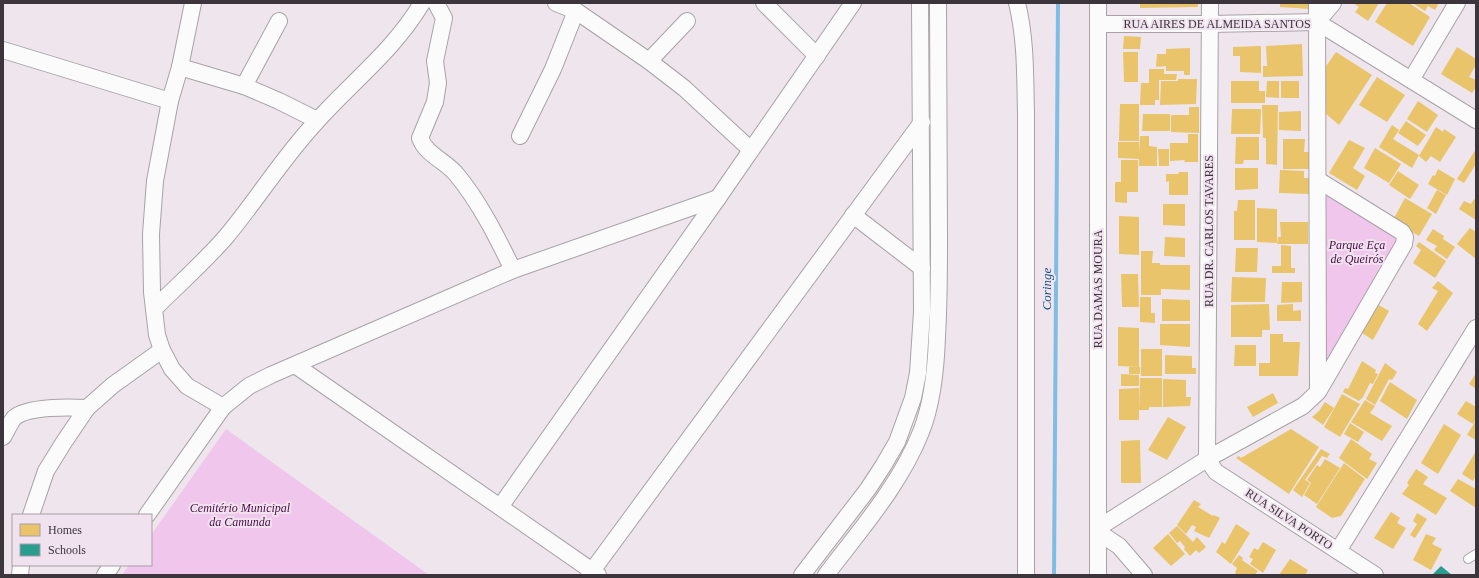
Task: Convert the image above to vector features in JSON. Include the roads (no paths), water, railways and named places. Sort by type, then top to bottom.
[{"type":"street","points":[[194,3],[180,67],[170,102],[155,181],[150,254],[157,335],[162,350],[172,370],[187,386],[223,407]]},
{"type":"street","points":[[154,309],[224,238],[290,152],[317,120],[384,53],[407,26],[422,3]]},
{"type":"street","points":[[436,3],[444,18],[435,61],[438,83],[435,102],[420,138],[422,144],[456,174],[480,209],[513,270]]},
{"type":"street","points":[[556,3],[576,11],[649,61],[684,88],[751,150]]},
{"type":"street","points":[[764,3],[817,56]]},
{"type":"street","points":[[500,507],[718,198],[853,3]]},
{"type":"street","points":[[802,575],[868,489],[897,442],[913,398],[918,374],[922,312],[920,3]]},
{"type":"street","points":[[826,575],[902,472],[915,448],[922,430],[933,388],[939,302],[938,3]]},
{"type":"street","points":[[1017,3],[1021,18],[1024,45],[1026,113],[1026,575]]},
{"type":"street","name":"RUA DAMAS MOURA","points":[[1098,3],[1098,575]]},
{"type":"street","name":"RUA DR. CARLOS TAVARES","points":[[1207,459],[1210,3]]},
{"type":"street","points":[[1317,3],[1318,392]]},
{"type":"street","points":[[1317,22],[1333,3]]},
{"type":"street","points":[[1411,80],[1457,3]]},
{"type":"street","points":[[520,136],[553,69],[576,11]]},
{"type":"street","points":[[244,86],[278,21]]},
{"type":"street","points":[[649,61],[687,21]]},
{"type":"street","name":"RUA AIRES DE ALMEIDA SANTOS","points":[[1098,24],[1317,22],[1476,120]]},
{"type":"street","points":[[3,50],[170,102]]},
{"type":"street","points":[[180,67],[244,86],[317,120]]},
{"type":"street","points":[[295,365],[500,507],[593,574],[920,124],[938,111]]},
{"type":"street","points":[[1144,575],[1119,546],[1098,530],[1207,459],[1303,406],[1318,392],[1404,244],[1405,237],[1402,232],[1318,180]]},
{"type":"street","points":[[148,514],[223,407],[248,386],[513,270],[718,198]]},
{"type":"street","points":[[853,215],[922,268]]},
{"type":"street","points":[[1338,551],[1476,328]]},
{"type":"street","points":[[31,514],[46,471],[87,408],[113,385],[162,350]]},
{"type":"street","points":[[3,437],[14,418],[26,412],[67,407],[87,408]]},
{"type":"street","name":"RUA SILVA PORTO","points":[[1207,459],[1216,472],[1375,575]]},
{"type":"street","points":[[105,575],[111,566]]},
{"type":"lane","points":[[1468,559],[1476,554]]},
{"type":"waterway","name":"Coringe","points":[[1054,575],[1058,3]]},
{"type":"park label","name":"Parque Eça de Queirós","points":[[1357,252]]},
{"type":"park label","name":"Cemitério Municipal da Camunda","points":[[240,515]]}]
